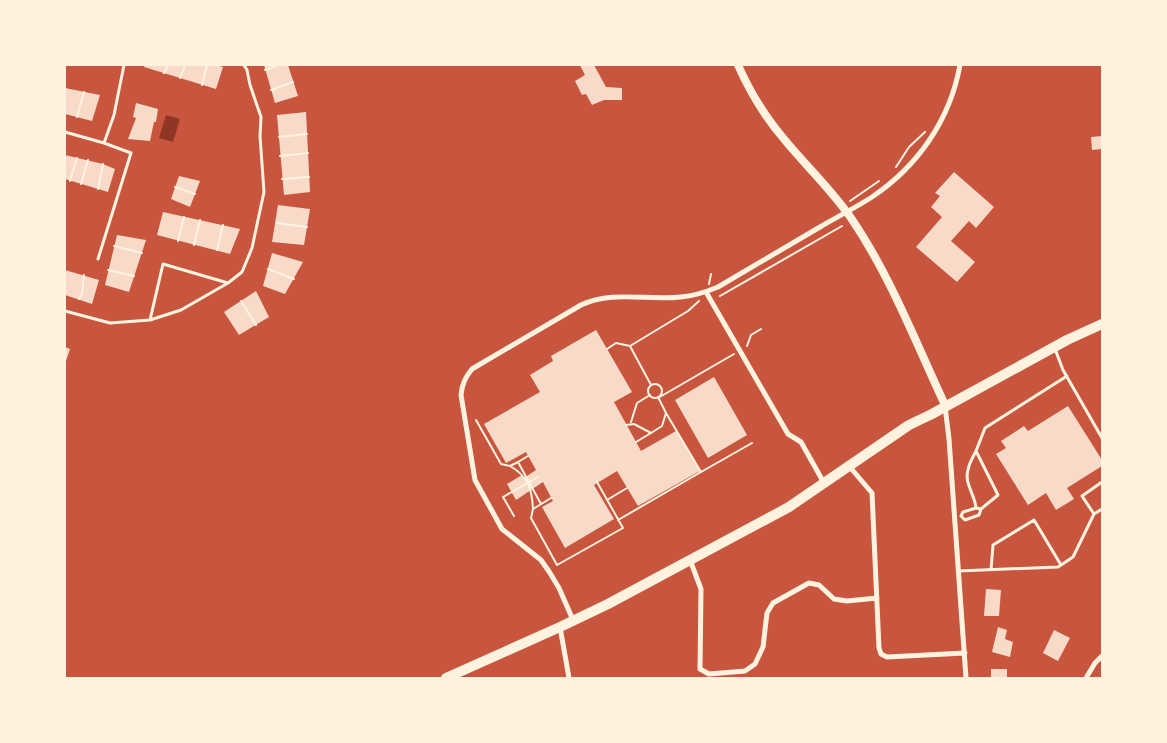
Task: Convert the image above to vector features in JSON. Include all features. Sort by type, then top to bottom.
[{"type":"main road","points":[[446,678],[463,674],[574,621],[789,507],[909,424],[932,414],[945,405],[1054,346],[1102,324]]},
{"type":"street","points":[[738,65],[752,94],[769,120],[818,175],[867,243],[882,270],[945,405],[966,678]]},
{"type":"street","points":[[574,621],[559,588],[541,560],[502,529],[475,480],[461,395],[462,385],[466,377],[472,369],[581,304],[592,300],[622,297],[682,297],[706,292],[718,287],[846,212],[886,186],[902,173],[928,144],[940,123],[956,87],[960,65]]},
{"type":"street","points":[[706,292],[788,434],[801,442],[824,483]]},
{"type":"street","points":[[849,466],[872,493],[879,648],[881,654],[887,657],[964,653]]},
{"type":"street","points":[[689,560],[702,589],[700,668],[709,674],[745,671],[755,664],[763,647],[767,613],[773,603],[809,583],[819,585],[834,599],[847,601],[877,598]]},
{"type":"street","points":[[560,627],[569,678]]},
{"type":"street","points":[[1086,678],[1095,663],[1102,656]]},
{"type":"lane","points":[[104,143],[114,115],[124,65]]},
{"type":"lane","points":[[65,311],[110,323],[150,320],[181,310],[228,283],[242,272],[252,248],[264,192],[260,118],[244,65]]},
{"type":"lane","points":[[65,132],[131,153],[98,259]]},
{"type":"lane","points":[[150,320],[163,264],[228,283]]},
{"type":"lane","points":[[1054,346],[1066,376],[1102,438]]},
{"type":"lane","points":[[976,508],[975,498],[967,481],[968,470],[985,428],[1066,376]]},
{"type":"lane","points":[[960,516],[965,520],[979,515],[981,510],[998,496],[976,451]]},
{"type":"lane","points":[[1094,514],[1082,496],[1102,482]]},
{"type":"lane","points":[[954,518],[960,516],[963,512],[976,508],[981,510]]},
{"type":"lane","points":[[958,571],[1058,567],[1073,557],[1094,514],[1102,509]]},
{"type":"lane","points":[[991,570],[993,545],[1034,520],[1061,565]]},
{"type":"path","points":[[164,73],[168,65]]},
{"type":"path","points":[[180,78],[185,65]]},
{"type":"path","points":[[202,85],[207,65]]},
{"type":"path","points":[[265,70],[278,65]]},
{"type":"path","points":[[271,90],[294,82]]},
{"type":"path","points":[[77,117],[84,92]]},
{"type":"path","points":[[892,172],[909,147],[926,131]]},
{"type":"path","points":[[279,137],[307,134]]},
{"type":"path","points":[[280,156],[308,153]]},
{"type":"path","points":[[70,181],[77,158]]},
{"type":"path","points":[[81,184],[88,160]]},
{"type":"path","points":[[98,189],[103,164]]},
{"type":"path","points":[[282,178],[310,177]]},
{"type":"path","points":[[848,202],[885,177]]},
{"type":"path","points":[[175,187],[195,194]]},
{"type":"path","points":[[178,240],[184,217]]},
{"type":"path","points":[[194,244],[200,220]]},
{"type":"path","points":[[276,223],[307,227]]},
{"type":"path","points":[[217,250],[223,226]]},
{"type":"path","points":[[720,296],[842,226]]},
{"type":"path","points":[[114,246],[142,253]]},
{"type":"path","points":[[268,269],[294,279]]},
{"type":"path","points":[[108,270],[134,276]]},
{"type":"path","points":[[710,283],[711,274]]},
{"type":"path","points":[[79,300],[82,294],[84,275]]},
{"type":"path","points":[[241,301],[256,325]]},
{"type":"path","points":[[607,349],[616,343],[630,346],[698,303]]},
{"type":"path","points":[[745,347],[748,346],[751,335],[761,329]]},
{"type":"path","points":[[630,346],[652,385]]},
{"type":"path","points":[[652,385],[648,390],[650,395],[654,398],[658,397],[733,354]]},
{"type":"path","points":[[652,385],[660,386],[662,392],[658,397]]},
{"type":"path","points":[[631,423],[637,403],[650,395]]},
{"type":"path","points":[[658,397],[701,472]]},
{"type":"path","points":[[636,442],[662,426],[666,413]]},
{"type":"path","points":[[476,420],[501,464],[510,466],[521,473],[541,504]]},
{"type":"path","points":[[626,425],[631,423],[651,433]]},
{"type":"path","points":[[618,520],[752,443]]},
{"type":"path","points":[[510,466],[528,456]]},
{"type":"path","points":[[518,462],[532,491],[533,508],[531,518],[557,565],[623,528],[598,482]]},
{"type":"path","points":[[514,516],[503,497],[538,477]]},
{"type":"path","points":[[607,500],[627,488]]},
{"type":"path","points":[[600,496],[604,494]]},
{"type":"path","points":[[533,508],[551,498]]},
{"type":"shaded area","points":[[166,115],[180,119],[173,142],[159,138]]},
{"type":"building","points":[[145,65],[216,65],[223,67],[216,89],[144,67]]},
{"type":"building","points":[[264,65],[288,65],[298,96],[275,103]]},
{"type":"building","points":[[580,65],[594,65],[606,87],[622,88],[622,100],[604,100],[592,105],[586,94],[582,95],[575,81],[585,75]]},
{"type":"building","points":[[65,88],[100,95],[92,121],[65,114]]},
{"type":"building","points":[[136,103],[158,109],[150,141],[128,139],[136,118],[133,117]]},
{"type":"building","points":[[306,112],[310,192],[284,195],[277,115]]},
{"type":"building","points":[[1102,136],[1102,149],[1092,150],[1091,137]]},
{"type":"building","points":[[65,155],[103,164],[115,169],[108,192],[65,179]]},
{"type":"building","points":[[954,172],[994,207],[976,228],[969,221],[951,241],[975,262],[957,282],[916,247],[942,217],[931,207],[940,196],[935,193]]},
{"type":"building","points":[[179,176],[200,181],[190,207],[171,199]]},
{"type":"building","points":[[278,205],[310,209],[304,245],[272,242]]},
{"type":"building","points":[[163,212],[240,229],[230,254],[157,235]]},
{"type":"building","points":[[117,235],[146,240],[129,292],[105,285]]},
{"type":"building","points":[[272,253],[303,262],[285,294],[263,286]]},
{"type":"building","points":[[65,270],[99,280],[92,304],[65,295]]},
{"type":"building","points":[[256,291],[269,317],[239,335],[224,312]]},
{"type":"building","points":[[596,330],[632,392],[614,402],[641,451],[676,431],[700,471],[638,506],[617,471],[594,485],[614,519],[565,548],[542,507],[553,501],[543,482],[516,500],[507,484],[522,475],[524,478],[536,470],[526,452],[506,463],[484,424],[540,392],[530,375],[553,361],[551,356]]},
{"type":"building","points":[[65,347],[70,349],[65,364]]},
{"type":"building","points":[[714,377],[747,435],[708,458],[675,400]]},
{"type":"building","points":[[1068,406],[1102,460],[1102,466],[1067,488],[1074,499],[1056,510],[1046,493],[1028,505],[996,454],[1006,448],[1001,441],[1024,426],[1028,431]]},
{"type":"building","points":[[986,589],[1001,590],[999,616],[984,616]]},
{"type":"building","points":[[998,627],[1007,630],[1005,639],[1013,642],[1010,657],[992,652]]},
{"type":"building","points":[[1054,630],[1070,638],[1058,661],[1043,653]]},
{"type":"building","points":[[991,669],[1007,669],[1007,678],[991,678]]}]
